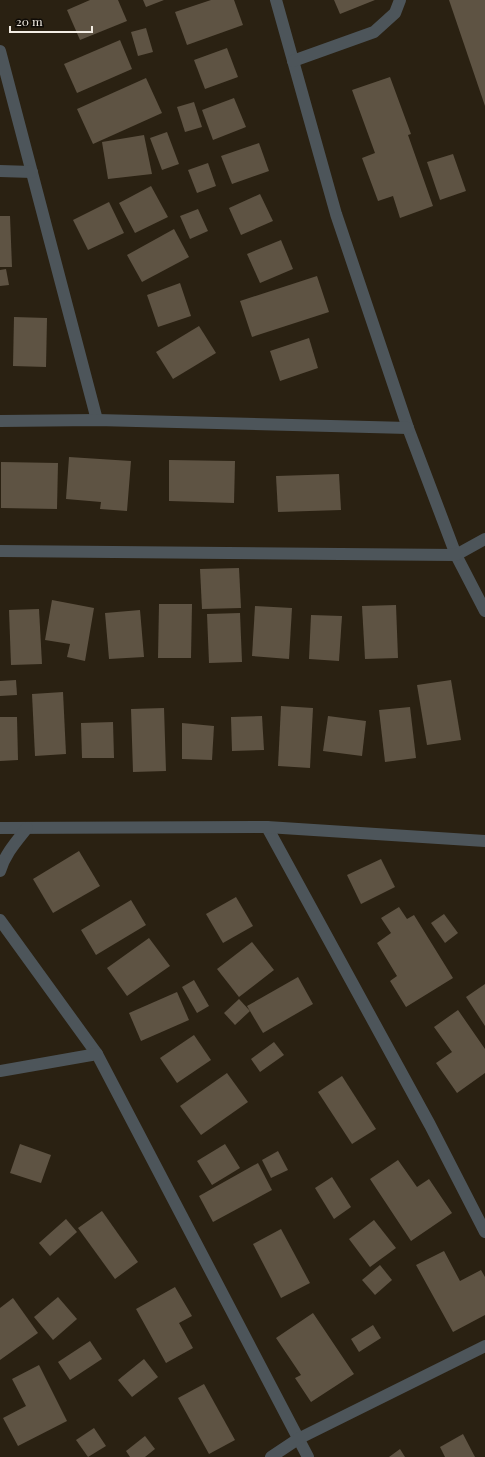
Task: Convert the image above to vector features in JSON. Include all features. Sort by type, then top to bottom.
[{"type":"street","points":[[276,0],[336,214],[408,428],[456,555],[485,612]]},
{"type":"street","points":[[293,62],[374,32],[395,13],[400,0]]},
{"type":"street","points":[[0,51],[98,420]]},
{"type":"street","points":[[0,171],[32,172]]},
{"type":"street","points":[[0,421],[98,420],[408,428]]},
{"type":"street","points":[[0,552],[456,555],[485,539]]},
{"type":"street","points":[[267,827],[426,1118],[485,1232]]},
{"type":"street","points":[[0,828],[267,827],[485,841]]},
{"type":"street","points":[[0,871],[11,848],[27,828]]},
{"type":"street","points":[[0,920],[97,1054],[308,1457]]},
{"type":"street","points":[[0,1071],[97,1054]]},
{"type":"street","points":[[271,1457],[298,1439],[485,1346]]},
{"type":"building","points":[[90,0],[118,0],[127,21],[80,40],[67,10]]},
{"type":"building","points":[[143,0],[164,0],[146,7]]},
{"type":"building","points":[[211,0],[234,0],[243,25],[187,45],[175,12]]},
{"type":"building","points":[[334,0],[375,0],[340,14]]},
{"type":"building","points":[[449,0],[485,0],[485,106]]},
{"type":"building","points":[[146,28],[153,52],[138,56],[131,32]]},
{"type":"building","points":[[120,40],[132,69],[77,93],[64,64]]},
{"type":"building","points":[[227,48],[238,77],[205,89],[194,60]]},
{"type":"building","points":[[390,77],[411,134],[408,135],[433,206],[400,218],[393,196],[378,201],[362,158],[375,153],[352,90]]},
{"type":"building","points":[[146,78],[162,113],[93,144],[77,109]]},
{"type":"building","points":[[234,98],[246,127],[213,140],[202,110]]},
{"type":"building","points":[[194,102],[202,127],[185,132],[177,107]]},
{"type":"building","points":[[167,132],[179,164],[162,170],[150,138]]},
{"type":"building","points":[[144,135],[152,174],[108,179],[102,142]]},
{"type":"building","points":[[259,143],[269,171],[232,184],[221,156]]},
{"type":"building","points":[[453,154],[466,191],[440,200],[427,162]]},
{"type":"building","points":[[208,163],[216,186],[197,193],[188,170]]},
{"type":"building","points":[[151,186],[168,217],[135,233],[119,203]]},
{"type":"building","points":[[260,194],[273,221],[241,235],[229,208]]},
{"type":"building","points":[[109,202],[124,233],[88,250],[73,220]]},
{"type":"building","points":[[198,209],[208,231],[190,239],[180,216]]},
{"type":"building","points":[[0,216],[10,216],[12,267],[0,267]]},
{"type":"building","points":[[174,229],[189,257],[142,282],[127,255]]},
{"type":"building","points":[[281,240],[293,269],[260,283],[247,254]]},
{"type":"building","points":[[6,269],[9,285],[0,286],[0,270]]},
{"type":"building","points":[[317,276],[329,312],[252,337],[240,301]]},
{"type":"building","points":[[180,283],[191,316],[158,327],[147,295]]},
{"type":"building","points":[[14,317],[47,318],[46,367],[13,366]]},
{"type":"building","points":[[199,326],[216,353],[173,379],[156,352]]},
{"type":"building","points":[[309,338],[318,368],[280,381],[270,351]]},
{"type":"building","points":[[69,457],[131,461],[127,511],[100,509],[101,502],[66,499]]},
{"type":"building","points":[[169,460],[235,461],[234,503],[169,501]]},
{"type":"building","points":[[1,462],[58,463],[57,509],[1,508]]},
{"type":"building","points":[[339,474],[341,510],[278,512],[276,476]]},
{"type":"building","points":[[239,568],[241,608],[202,609],[200,569]]},
{"type":"building","points":[[52,600],[94,608],[85,661],[67,657],[70,644],[45,640]]},
{"type":"building","points":[[159,604],[192,604],[191,658],[158,658]]},
{"type":"building","points":[[396,605],[398,658],[365,659],[362,606]]},
{"type":"building","points":[[255,606],[292,608],[289,659],[252,656]]},
{"type":"building","points":[[39,609],[42,664],[11,665],[9,610]]},
{"type":"building","points":[[140,610],[144,657],[109,659],[105,613]]},
{"type":"building","points":[[240,613],[242,662],[209,663],[207,614]]},
{"type":"building","points":[[311,615],[342,616],[339,661],[309,659]]},
{"type":"building","points":[[16,680],[17,695],[0,696],[0,681]]},
{"type":"building","points":[[451,680],[461,740],[427,745],[417,685]]},
{"type":"building","points":[[63,692],[66,754],[35,756],[32,694]]},
{"type":"building","points":[[281,706],[313,708],[310,768],[278,766]]},
{"type":"building","points":[[410,707],[416,758],[385,762],[379,710]]},
{"type":"building","points":[[164,708],[166,771],[133,772],[131,709]]},
{"type":"building","points":[[262,716],[264,750],[232,751],[231,717]]},
{"type":"building","points":[[328,716],[366,721],[362,756],[323,751]]},
{"type":"building","points":[[0,717],[17,717],[18,760],[0,761]]},
{"type":"building","points":[[113,722],[114,758],[82,758],[81,723]]},
{"type":"building","points":[[182,723],[214,726],[212,760],[182,759]]},
{"type":"building","points":[[79,851],[100,886],[53,913],[33,879]]},
{"type":"building","points":[[381,859],[395,887],[361,904],[347,875]]},
{"type":"building","points":[[236,897],[253,926],[223,943],[206,914]]},
{"type":"building","points":[[131,900],[146,925],[96,955],[81,930]]},
{"type":"building","points":[[399,907],[407,919],[414,915],[453,978],[406,1007],[390,981],[397,976],[377,943],[391,933],[381,918]]},
{"type":"building","points":[[444,914],[458,933],[445,943],[431,923]]},
{"type":"building","points":[[149,938],[170,966],[127,996],[107,968]]},
{"type":"building","points":[[252,942],[274,970],[239,997],[217,969]]},
{"type":"building","points":[[298,977],[313,1004],[263,1033],[247,1006]]},
{"type":"building","points":[[194,980],[209,1006],[197,1013],[182,987]]},
{"type":"building","points":[[485,984],[485,1026],[466,997]]},
{"type":"building","points":[[177,992],[189,1020],[141,1041],[129,1013]]},
{"type":"building","points":[[239,999],[250,1011],[235,1025],[224,1013]]},
{"type":"building","points":[[458,1010],[485,1049],[485,1073],[457,1093],[436,1063],[452,1052],[434,1027]]},
{"type":"building","points":[[194,1035],[211,1060],[177,1083],[160,1058]]},
{"type":"building","points":[[274,1042],[284,1055],[260,1072],[251,1059]]},
{"type":"building","points":[[227,1073],[248,1102],[201,1135],[180,1106]]},
{"type":"building","points":[[342,1076],[376,1129],[352,1144],[318,1092]]},
{"type":"building","points":[[20,1144],[51,1155],[41,1183],[10,1173]]},
{"type":"building","points":[[225,1144],[240,1168],[212,1185],[197,1161]]},
{"type":"building","points":[[278,1151],[288,1170],[271,1178],[262,1160]]},
{"type":"building","points":[[398,1160],[417,1187],[429,1179],[452,1213],[411,1241],[370,1179]]},
{"type":"building","points":[[258,1163],[272,1190],[213,1222],[199,1196]]},
{"type":"building","points":[[332,1177],[351,1207],[334,1219],[315,1188]]},
{"type":"building","points":[[102,1211],[138,1262],[115,1279],[78,1228]]},
{"type":"building","points":[[66,1219],[77,1232],[50,1256],[39,1243]]},
{"type":"building","points":[[374,1220],[396,1248],[370,1267],[349,1239]]},
{"type":"building","points":[[281,1229],[310,1283],[281,1298],[253,1244]]},
{"type":"building","points":[[444,1251],[460,1281],[481,1270],[485,1277],[485,1315],[453,1332],[416,1265]]},
{"type":"building","points":[[380,1265],[392,1280],[375,1295],[362,1280]]},
{"type":"building","points":[[175,1287],[192,1316],[179,1323],[193,1348],[166,1363],[136,1309]]},
{"type":"building","points":[[58,1297],[77,1319],[53,1340],[34,1317]]},
{"type":"building","points":[[13,1298],[38,1333],[0,1360],[0,1308]]},
{"type":"building","points":[[313,1313],[354,1374],[311,1402],[295,1378],[301,1375],[276,1338]]},
{"type":"building","points":[[373,1325],[381,1338],[359,1352],[351,1339]]},
{"type":"building","points":[[90,1341],[102,1359],[70,1380],[58,1362]]},
{"type":"building","points":[[144,1359],[158,1377],[132,1397],[118,1380]]},
{"type":"building","points":[[39,1365],[67,1421],[18,1446],[3,1418],[26,1406],[12,1379]]},
{"type":"building","points":[[204,1384],[235,1440],[209,1454],[178,1398]]},
{"type":"building","points":[[94,1428],[106,1446],[88,1457],[76,1440]]},
{"type":"building","points":[[463,1434],[475,1457],[445,1457],[440,1447]]},
{"type":"building","points":[[145,1436],[155,1449],[145,1457],[130,1457],[126,1451]]},
{"type":"building","points":[[400,1449],[405,1457],[389,1457]]}]
